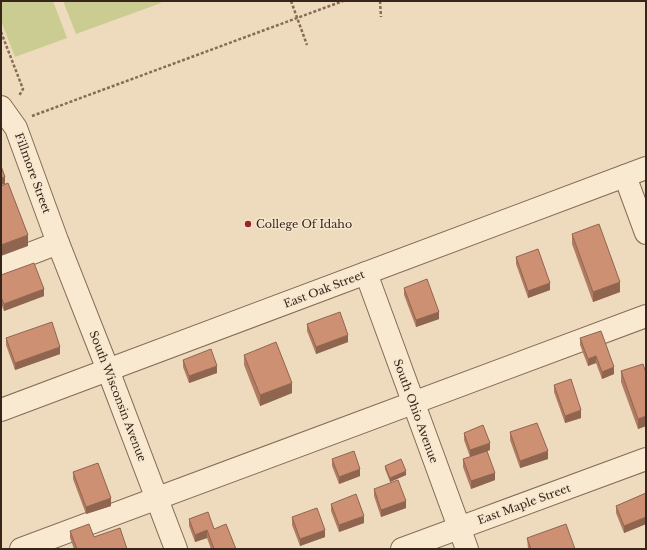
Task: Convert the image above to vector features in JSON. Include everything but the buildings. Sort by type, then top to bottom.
[{"type":"street","name":"Fillmore Street","points":[[6,106],[16,128],[58,243]]},
{"type":"street","name":"East Oak Street","points":[[1,410],[646,168]]},
{"type":"street","points":[[625,176],[646,233]]},
{"type":"street","points":[[1,265],[58,243]]},
{"type":"street","name":"South Wisconsin Avenue","points":[[58,243],[176,549]]},
{"type":"street","name":"South Ohio Avenue","points":[[366,273],[467,549]]},
{"type":"street","points":[[22,549],[646,316]]},
{"type":"street","name":"East Maple Street","points":[[402,549],[646,459]]},
{"type":"path","points":[[291,1],[307,45]]},
{"type":"path","points":[[32,116],[343,1]]},
{"type":"path","points":[[380,1],[381,17]]},
{"type":"path","points":[[1,32],[22,89],[6,106]]},
{"type":"green space","points":[[1,1],[53,1],[67,38],[15,57],[1,21]]},
{"type":"green space","points":[[63,1],[160,1],[161,3],[76,34]]},
{"type":"place","name":"College Of Idaho","points":[[248,224]]}]
